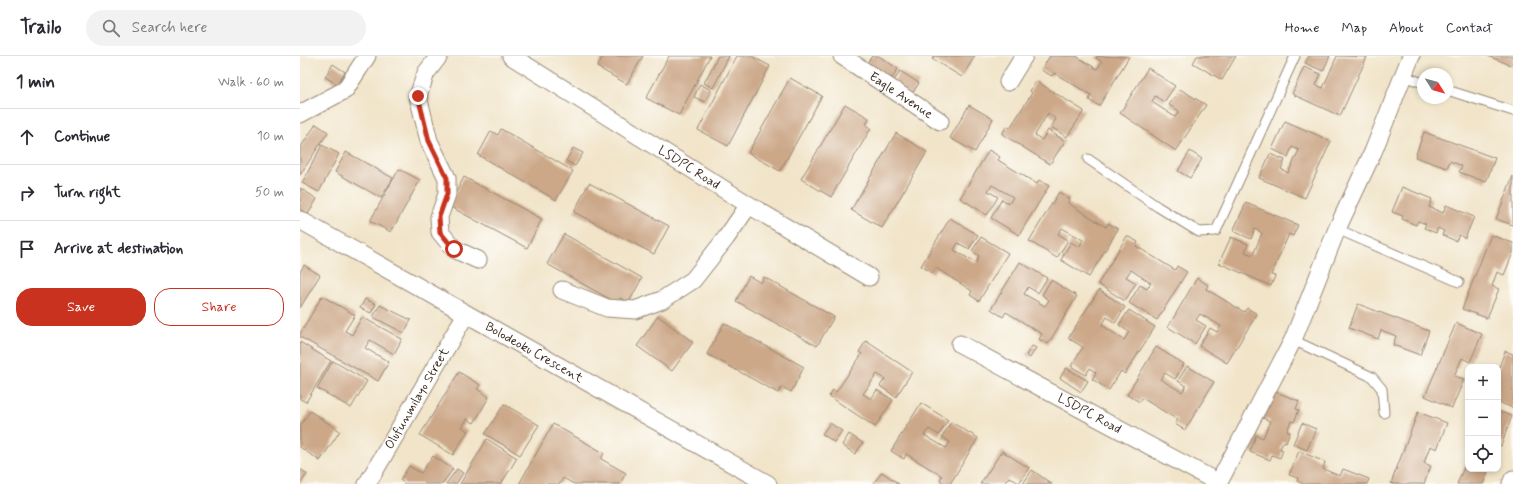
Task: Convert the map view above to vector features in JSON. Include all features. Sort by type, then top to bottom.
[{"type":"street","points":[[300,114],[345,90],[367,56]]},
{"type":"street","points":[[439,56],[426,72],[418,96],[429,141],[447,178],[447,194],[439,217],[440,232],[454,249],[478,260]]},
{"type":"street","name":"Eagle Avenue","points":[[842,56],[940,121]]},
{"type":"street","points":[[1008,82],[1024,56]]},
{"type":"street","points":[[1219,484],[1293,340],[1338,229],[1373,152],[1411,56]]},
{"type":"street","name":"LSDPC Road","points":[[521,58],[749,205],[868,277]]},
{"type":"street","points":[[562,290],[607,308],[635,310],[662,300],[693,280],[726,238],[749,205]]},
{"type":"street","name":"Bolodeoku Crescent","points":[[300,220],[768,484]]},
{"type":"street","name":"Olufunmilayo Street","points":[[367,484],[466,314]]},
{"type":"street","name":"LSDPC Road","points":[[960,344],[1219,484]]},
{"type":"street","points":[[1511,484],[1513,479]]},
{"type":"lane","points":[[1088,159],[1158,207],[1200,232],[1216,231],[1295,56]]},
{"type":"lane","points":[[1403,76],[1417,80]]},
{"type":"lane","points":[[1453,92],[1513,111]]},
{"type":"lane","points":[[1338,229],[1460,282]]},
{"type":"lane","points":[[1293,340],[1372,377],[1382,389],[1384,413]]},
{"type":"building","points":[[603,56],[643,56],[627,84],[597,67]]},
{"type":"building","points":[[669,56],[710,56],[679,115],[646,98]]},
{"type":"building","points":[[718,56],[729,56],[713,88],[704,83]]},
{"type":"building","points":[[737,56],[751,56],[770,66],[728,146],[698,130]]},
{"type":"building","points":[[872,56],[879,56],[898,69],[890,81],[866,65]]},
{"type":"building","points":[[934,56],[975,56],[962,77],[932,59]]},
{"type":"building","points":[[1050,56],[1076,56],[1097,69],[1102,62],[1096,58],[1097,56],[1129,57],[1099,106],[1089,100],[1091,95],[1054,73],[1052,76],[1041,70]]},
{"type":"building","points":[[1197,56],[1236,56],[1222,80],[1193,63]]},
{"type":"building","points":[[1309,56],[1330,56],[1323,71],[1305,63]]},
{"type":"building","points":[[1337,56],[1367,57],[1340,116],[1292,94],[1304,67],[1321,74],[1316,85],[1323,88]]},
{"type":"building","points":[[1488,56],[1513,56],[1513,66]]},
{"type":"building","points":[[333,64],[345,72],[337,84],[325,77]]},
{"type":"building","points":[[1148,68],[1175,86],[1164,102],[1155,96],[1152,102],[1175,117],[1179,111],[1169,105],[1180,89],[1206,105],[1176,151],[1120,113]]},
{"type":"building","points":[[900,71],[919,83],[911,95],[892,84]]},
{"type":"building","points":[[790,78],[822,96],[780,171],[748,153]]},
{"type":"building","points":[[1036,81],[1084,111],[1067,137],[1051,127],[1056,119],[1048,113],[1035,135],[1042,140],[1048,130],[1065,141],[1050,164],[1002,134],[1007,126],[1010,128],[1032,93],[1030,91]]},
{"type":"building","points":[[700,84],[711,90],[705,102],[694,97]]},
{"type":"building","points":[[845,104],[869,118],[866,125],[871,128],[831,197],[801,179]]},
{"type":"building","points":[[969,105],[993,119],[975,152],[950,138]]},
{"type":"building","points":[[1285,121],[1331,141],[1305,198],[1259,178],[1270,154],[1285,160],[1281,169],[1288,173],[1299,150],[1292,147],[1288,157],[1272,149]]},
{"type":"building","points":[[316,124],[328,132],[300,175],[300,148]]},
{"type":"building","points":[[501,129],[573,171],[556,200],[478,155],[491,131],[498,135]]},
{"type":"building","points":[[1424,132],[1495,158],[1486,182],[1459,172],[1462,166],[1450,161],[1447,168],[1415,157]]},
{"type":"building","points":[[896,133],[927,152],[882,228],[851,210]]},
{"type":"building","points":[[322,145],[339,154],[319,192],[302,183]]},
{"type":"building","points":[[573,148],[583,153],[575,166],[566,161]]},
{"type":"building","points":[[989,150],[1000,157],[998,160],[1037,184],[1039,180],[1049,186],[1019,235],[991,218],[1002,199],[1009,204],[1013,197],[992,185],[988,191],[998,197],[987,215],[960,198]]},
{"type":"building","points":[[1190,151],[1202,159],[1190,178],[1178,171]]},
{"type":"building","points":[[346,152],[393,178],[381,198],[335,172]]},
{"type":"building","points":[[399,169],[420,180],[391,232],[370,221]]},
{"type":"building","points":[[1513,176],[1513,225],[1496,219]]},
{"type":"building","points":[[464,177],[542,219],[527,248],[449,206]]},
{"type":"building","points":[[589,183],[669,226],[654,254],[574,212]]},
{"type":"building","points":[[1402,187],[1432,199],[1429,207],[1443,213],[1446,205],[1474,217],[1465,238],[1459,235],[1456,241],[1442,235],[1444,231],[1438,228],[1436,233],[1424,228],[1426,224],[1418,221],[1416,225],[1402,219],[1403,216],[1392,212]]},
{"type":"building","points":[[300,188],[317,199],[308,214],[300,209]]},
{"type":"building","points":[[1059,192],[1070,199],[1068,203],[1106,227],[1108,223],[1118,229],[1089,277],[1061,260],[1071,242],[1079,247],[1083,240],[1062,228],[1058,234],[1068,240],[1057,258],[1029,241]]},
{"type":"building","points":[[1246,203],[1298,225],[1293,236],[1289,234],[1271,275],[1275,276],[1271,286],[1219,263],[1231,237],[1248,244],[1245,252],[1253,255],[1262,233],[1255,229],[1251,239],[1233,231]]},
{"type":"building","points":[[950,218],[978,235],[969,249],[958,243],[954,250],[976,263],[979,256],[972,251],[981,237],[1008,253],[979,301],[970,295],[972,291],[936,268],[933,273],[921,266]]},
{"type":"building","points":[[564,234],[642,278],[629,302],[620,298],[617,303],[547,264]]},
{"type":"building","points":[[1491,235],[1513,243],[1513,253],[1504,275],[1497,272],[1492,286],[1499,289],[1487,318],[1462,309]]},
{"type":"building","points":[[1127,236],[1138,242],[1136,246],[1175,270],[1177,266],[1187,272],[1157,320],[1129,303],[1140,285],[1147,289],[1151,283],[1131,270],[1126,277],[1136,283],[1125,301],[1098,284]]},
{"type":"building","points":[[1020,262],[1047,278],[1038,293],[1028,287],[1024,294],[1045,306],[1049,300],[1042,295],[1051,280],[1077,296],[1048,344],[1039,339],[1042,334],[1006,312],[1003,317],[991,309]]},
{"type":"building","points":[[304,265],[320,275],[300,308],[300,272]]},
{"type":"building","points":[[749,276],[761,283],[764,277],[834,317],[817,346],[736,301]]},
{"type":"building","points":[[1197,278],[1208,285],[1206,289],[1244,312],[1247,308],[1257,314],[1227,363],[1199,346],[1210,328],[1217,332],[1221,326],[1200,314],[1196,320],[1206,326],[1195,344],[1168,327]]},
{"type":"building","points":[[1099,290],[1125,307],[1115,323],[1107,317],[1102,325],[1124,340],[1129,332],[1119,325],[1129,310],[1155,327],[1125,374],[1121,371],[1109,390],[1092,379],[1096,373],[1090,368],[1086,375],[1071,366],[1083,347],[1068,338]]},
{"type":"building","points":[[322,296],[355,315],[345,331],[352,335],[362,317],[402,339],[394,354],[370,340],[365,348],[389,362],[378,381],[300,337],[300,334]]},
{"type":"building","points":[[365,299],[376,304],[371,313],[360,308]]},
{"type":"building","points":[[1358,304],[1429,331],[1420,355],[1393,345],[1396,336],[1381,330],[1378,339],[1349,328]]},
{"type":"building","points":[[380,305],[411,320],[404,333],[373,317]]},
{"type":"building","points":[[658,316],[693,342],[672,371],[637,346]]},
{"type":"building","points":[[724,323],[804,367],[791,392],[782,387],[778,393],[707,354]]},
{"type":"building","points":[[1456,323],[1482,334],[1470,362],[1462,358],[1454,376],[1464,379],[1452,408],[1425,396]]},
{"type":"building","points":[[866,341],[912,372],[896,397],[880,386],[885,379],[877,374],[863,394],[871,399],[877,390],[893,400],[875,427],[829,396],[833,390],[836,392],[862,354],[859,352]]},
{"type":"building","points":[[300,342],[331,361],[306,402],[300,399]]},
{"type":"building","points":[[1032,346],[1036,348],[1030,358],[1026,355]]},
{"type":"building","points":[[1156,347],[1184,364],[1175,379],[1165,373],[1160,379],[1182,392],[1186,386],[1178,381],[1187,366],[1214,382],[1185,430],[1175,424],[1178,420],[1142,398],[1140,402],[1127,395]]},
{"type":"building","points":[[1505,351],[1513,354],[1513,408],[1501,403],[1500,364]]},
{"type":"building","points":[[333,361],[367,381],[351,408],[317,388]]},
{"type":"building","points":[[1066,368],[1088,381],[1081,392],[1060,378]]},
{"type":"building","points":[[459,372],[480,385],[477,389],[489,397],[474,423],[467,419],[462,427],[468,431],[453,455],[420,435]]},
{"type":"building","points":[[1274,391],[1299,401],[1296,409],[1299,410],[1294,422],[1291,421],[1287,431],[1290,432],[1286,443],[1283,442],[1280,449],[1283,450],[1280,458],[1272,455],[1270,460],[1250,452],[1256,435],[1263,438],[1270,421],[1263,418]]},
{"type":"building","points":[[921,403],[948,420],[939,435],[929,429],[924,435],[946,448],[950,442],[942,437],[951,422],[978,438],[950,484],[945,484],[940,480],[942,476],[906,454],[904,459],[891,451]]},
{"type":"building","points":[[504,404],[539,425],[520,455],[485,434]]},
{"type":"building","points":[[310,411],[340,431],[320,461],[300,447],[300,426]]},
{"type":"building","points":[[1418,412],[1447,423],[1437,449],[1430,446],[1424,463],[1431,466],[1424,484],[1391,483]]},
{"type":"building","points":[[1501,412],[1512,416],[1501,446]]},
{"type":"building","points":[[830,423],[842,431],[834,442],[822,434]]},
{"type":"building","points":[[1302,423],[1316,429],[1307,450],[1293,444]]},
{"type":"building","points":[[553,424],[604,453],[601,459],[626,473],[620,484],[574,484],[563,478],[560,484],[519,484]]},
{"type":"building","points":[[849,434],[863,443],[855,454],[842,445]]},
{"type":"building","points":[[487,439],[517,458],[501,484],[460,484]]},
{"type":"building","points":[[1002,451],[1029,468],[1019,483],[1009,477],[1004,484],[980,484]]},
{"type":"building","points":[[1299,451],[1325,462],[1323,469],[1340,476],[1343,469],[1369,479],[1367,484],[1303,484],[1297,481],[1298,478],[1289,475]]},
{"type":"building","points":[[433,456],[453,469],[442,484],[405,484],[400,480],[409,466],[421,473]]},
{"type":"building","points":[[1465,465],[1465,472],[1488,472],[1483,484],[1457,484]]},
{"type":"building","points":[[300,469],[307,474],[300,484]]},
{"type":"building","points":[[457,469],[463,473],[456,484],[446,484]]},
{"type":"building","points":[[1032,470],[1052,484],[1023,484]]},
{"type":"building","points":[[882,472],[899,484],[873,484]]},
{"type":"route","points":[[418,96],[429,141],[447,178],[447,194],[439,217],[440,232],[454,249]]}]
